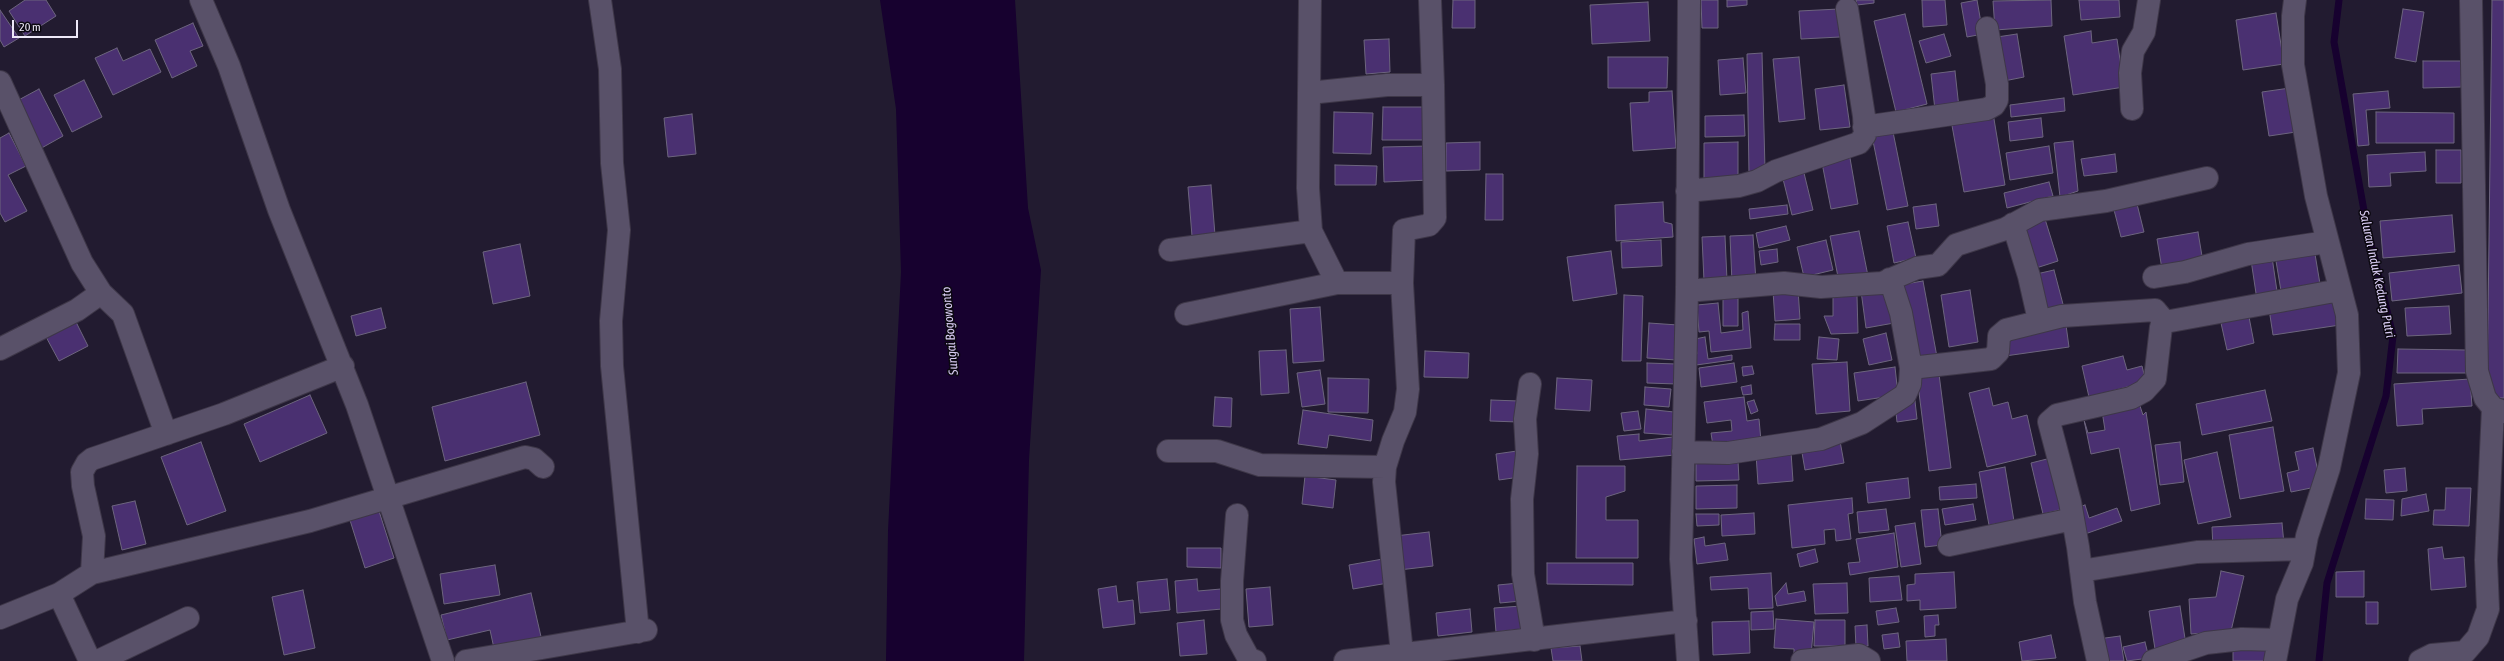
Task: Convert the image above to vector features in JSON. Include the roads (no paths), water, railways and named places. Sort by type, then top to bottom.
[{"type":"street","points":[[201,0],[240,94],[279,210],[343,366],[389,498],[442,661]]},
{"type":"street","points":[[466,661],[642,631],[612,366],[611,321],[619,230],[612,162],[610,69],[600,0]]},
{"type":"street","points":[[1310,0],[1308,188],[1311,231],[1337,283]]},
{"type":"street","points":[[1402,653],[1384,482],[1385,467],[1393,440],[1405,412],[1408,389],[1402,283],[1404,230],[1429,226],[1435,218],[1430,0]]},
{"type":"street","points":[[1688,661],[1681,560],[1687,291],[1689,0]]},
{"type":"street","points":[[2132,110],[2130,73],[2133,51],[2144,32],[2149,0]]},
{"type":"street","points":[[2153,661],[2206,642],[2242,639],[2277,651],[2287,599],[2302,562],[2304,549],[2329,468],[2349,373],[2349,329],[2316,196],[2293,66],[2293,16],[2295,0]]},
{"type":"street","points":[[2420,661],[2432,655],[2465,652],[2478,637],[2488,610],[2486,560],[2498,410],[2485,398],[2477,371],[2471,0]]},
{"type":"street","points":[[1687,191],[1739,186],[1757,181],[1776,171],[1859,143],[1865,135],[1847,10]]},
{"type":"street","points":[[1864,127],[1987,109],[1994,105],[1997,100],[1997,84],[1987,28]]},
{"type":"street","points":[[0,82],[82,263],[101,293],[123,314],[166,434]]},
{"type":"street","points":[[1309,93],[1387,86],[1433,85]]},
{"type":"street","points":[[1687,291],[1784,283],[1821,287],[1882,283],[1917,268],[1938,265],[1956,245],[2013,224],[2040,210],[2106,201],[2207,178]]},
{"type":"street","points":[[2013,224],[2029,276],[2039,320]]},
{"type":"street","points":[[1170,250],[1311,231]]},
{"type":"street","points":[[2154,277],[2185,272],[2248,254],[2327,242]]},
{"type":"street","points":[[1683,452],[1728,453],[1821,440],[1862,423],[1905,395],[1910,384],[1911,368],[1901,313],[1890,279]]},
{"type":"street","points":[[1186,314],[1337,283],[1402,283]]},
{"type":"street","points":[[2098,661],[2084,602],[2073,519],[2049,422],[2057,415],[2131,398],[2144,391],[2156,380],[2161,327],[2165,322],[2340,290]]},
{"type":"street","points":[[0,349],[76,310],[101,293]]},
{"type":"street","points":[[1911,368],[1991,358],[1998,352],[2001,333],[2039,320],[2062,316],[2155,310],[2165,322]]},
{"type":"street","points":[[92,573],[94,536],[83,486],[82,472],[86,463],[92,459],[224,414],[343,366]]},
{"type":"street","points":[[1530,384],[1524,419],[1527,454],[1522,500],[1522,522],[1523,574],[1534,640]]},
{"type":"street","points":[[1168,451],[1217,451],[1260,465],[1385,467]]},
{"type":"street","points":[[0,618],[59,594],[92,573],[310,521],[525,457],[534,459],[543,467]]},
{"type":"street","points":[[1236,515],[1232,581],[1232,620],[1245,660]]},
{"type":"street","points":[[1949,545],[2073,519]]},
{"type":"street","points":[[2081,571],[2197,552],[2304,549]]},
{"type":"street","points":[[59,594],[90,661]]},
{"type":"street","points":[[98,661],[188,618]]},
{"type":"street","points":[[1345,661],[1402,653],[1534,640],[1686,621]]},
{"type":"street","points":[[1802,661],[1859,655],[1869,661]]},
{"type":"water","name":"Sungai Bogowonto","points":[[880,0],[1015,0],[1028,208],[1041,270],[1029,460],[1024,661],[886,661],[888,531],[901,272],[896,109]]},
{"type":"waterway","name":"Saluran Induk Kedung Putri","points":[[2319,661],[2327,583],[2386,396],[2393,336],[2366,222],[2334,42],[2339,0]]}]
